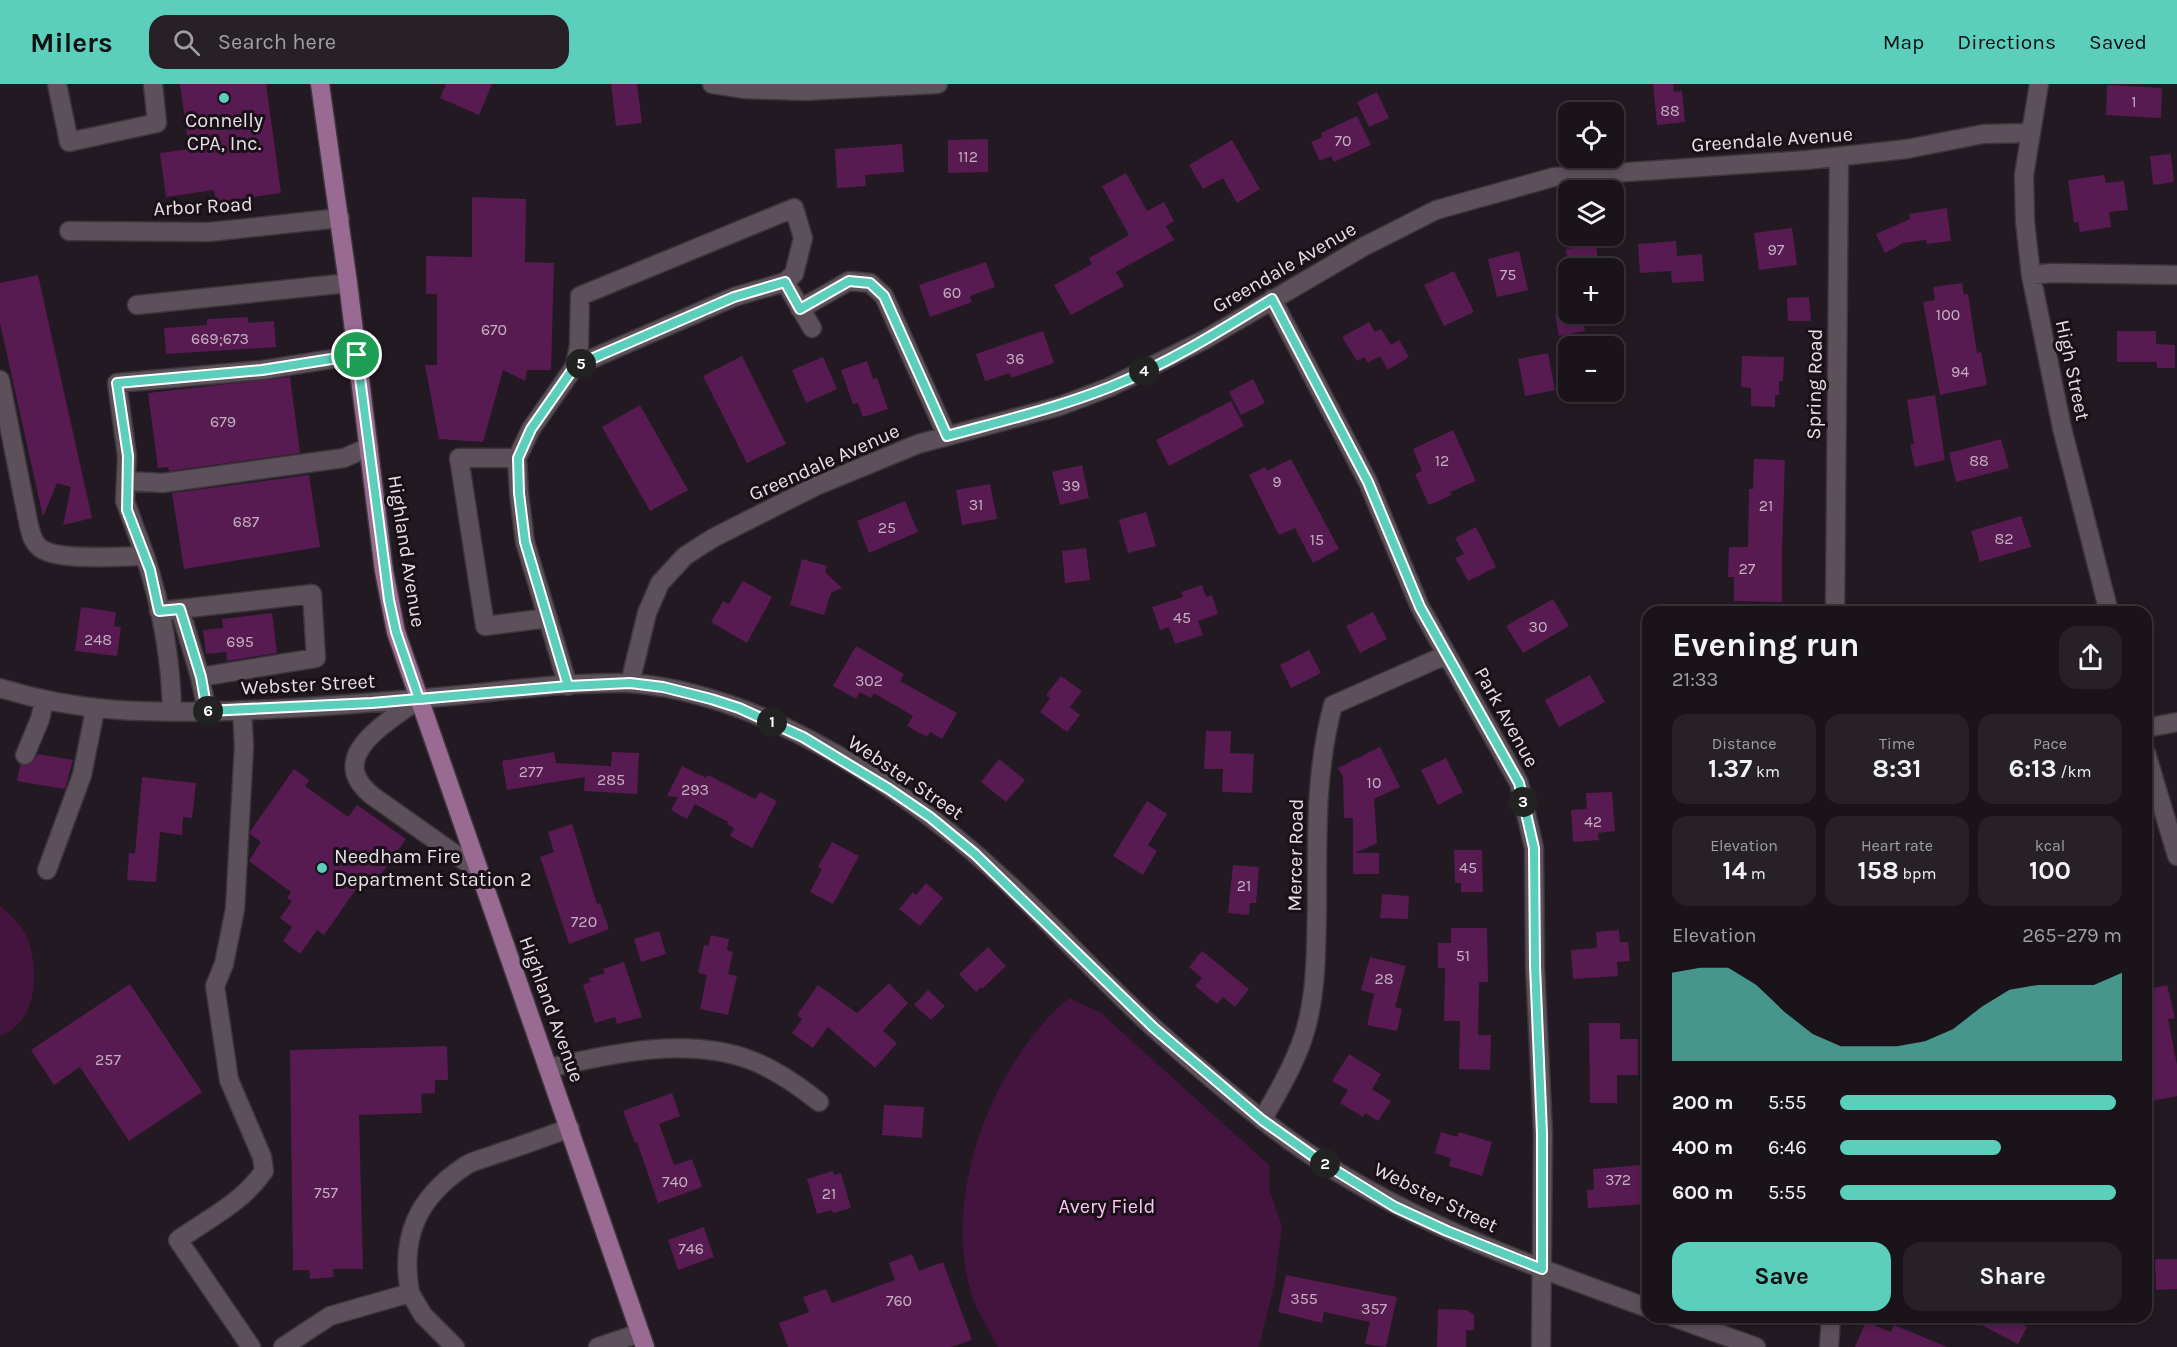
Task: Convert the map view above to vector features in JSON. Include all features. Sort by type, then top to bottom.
[{"type":"main road","name":"Highland Avenue","points":[[320,84],[340,219],[391,614],[643,1340]]},
{"type":"street","points":[[57,84],[69,142],[157,123],[153,84]]},
{"type":"street","points":[[712,84],[736,88],[814,91],[938,84]]},
{"type":"street","points":[[2030,133],[2039,84]]},
{"type":"street","name":"Greendale Avenue","points":[[630,683],[647,613],[660,583],[685,556],[713,538],[842,474],[918,444],[1060,406],[1110,387],[1155,366],[1363,247],[1436,210],[1554,177],[1839,157],[1907,149],[1983,135],[2030,133]]},
{"type":"street","name":"High Street","points":[[2030,133],[2024,175],[2024,200],[2031,275],[2062,428],[2107,606]]},
{"type":"street","name":"Spring Road","points":[[1835,606],[1839,157]]},
{"type":"street","points":[[568,686],[525,542],[519,493],[518,458],[531,429],[575,366],[579,345],[580,296],[794,208],[803,238],[794,274],[785,282],[734,297],[575,366]]},
{"type":"street","name":"Arbor Road","points":[[69,231],[210,232],[340,219]]},
{"type":"street","points":[[2031,275],[2052,273],[2177,275]]},
{"type":"street","points":[[800,309],[849,281],[870,283],[884,296],[947,436]]},
{"type":"street","points":[[785,282],[812,328]]},
{"type":"street","points":[[137,305],[348,283]]},
{"type":"street","name":"Park Avenue","points":[[1272,299],[1368,482],[1420,607],[1519,783],[1534,848],[1535,966],[1542,1133],[1541,1347]]},
{"type":"street","points":[[172,712],[170,677],[159,611],[145,556],[127,510],[128,456],[117,383],[262,370],[357,355]]},
{"type":"street","points":[[0,380],[29,526],[39,548],[59,555],[145,556]]},
{"type":"street","points":[[126,481],[163,483],[339,459],[369,447]]},
{"type":"street","points":[[518,458],[459,458],[485,626],[548,618]]},
{"type":"street","points":[[159,611],[312,594],[316,658],[201,677]]},
{"type":"street","points":[[180,609],[201,677],[207,711]]},
{"type":"street","name":"Mercer Road","points":[[1262,1120],[1282,1084],[1303,1037],[1316,969],[1319,776],[1324,738],[1333,705],[1446,655]]},
{"type":"street","name":"Webster Street","points":[[0,688],[44,701],[95,710],[172,712],[419,699],[630,683],[686,692],[739,708],[803,737],[897,794],[975,854],[1154,1028],[1262,1120],[1317,1159],[1395,1207],[1447,1231],[1642,1306]]},
{"type":"street","points":[[419,699],[369,738],[354,759],[354,774],[358,783],[374,797],[479,871]]},
{"type":"street","points":[[25,755],[40,719],[44,701]]},
{"type":"street","points":[[47,870],[82,775],[95,710]]},
{"type":"street","points":[[242,710],[244,746],[235,909],[224,964],[214,986],[229,1080],[262,1157],[264,1171],[251,1189],[218,1215],[178,1240],[251,1347]]},
{"type":"street","points":[[2152,727],[2177,722]]},
{"type":"street","points":[[2152,773],[2177,856]]},
{"type":"street","points":[[549,1068],[629,1052],[709,1050],[741,1057],[769,1068],[819,1102]]},
{"type":"street","points":[[455,1347],[423,1315],[410,1293],[406,1270],[410,1234],[420,1210],[466,1165],[570,1128]]},
{"type":"street","points":[[283,1347],[330,1316],[410,1293]]},
{"type":"street","points":[[1690,1323],[1756,1347]]},
{"type":"street","points":[[1829,1347],[1831,1323]]},
{"type":"street","points":[[598,1347],[643,1340]]},
{"type":"green space","points":[[0,906],[17,922],[27,937],[32,955],[34,982],[28,1009],[22,1020],[12,1030],[0,1036]]},
{"type":"green space","name":"Avery Field","points":[[1069,998],[1101,1013],[1269,1165],[1270,1192],[1282,1226],[1275,1281],[1259,1347],[998,1347],[983,1321],[971,1293],[964,1255],[963,1214],[969,1173],[980,1133],[997,1094],[1017,1058],[1041,1025]]},
{"type":"building","points":[[180,84],[266,84],[281,193],[216,202],[214,190],[166,197],[160,153],[189,149]]},
{"type":"building","points":[[446,84],[492,84],[479,115],[440,98]]},
{"type":"building","points":[[611,84],[637,84],[642,123],[616,126]]},
{"type":"building","points":[[1653,84],[1673,84],[1674,92],[1682,91],[1685,122],[1657,125]]},
{"type":"building","points":[[2107,85],[2162,88],[2161,118],[2106,115]]},
{"type":"building","points":[[1377,92],[1389,118],[1369,127],[1357,102]]},
{"type":"building","points":[[1357,116],[1371,145],[1334,162],[1331,156],[1320,161],[1311,142],[1322,137],[1321,133]]},
{"type":"building","points":[[988,139],[988,172],[948,173],[948,140]]},
{"type":"building","points":[[1232,140],[1260,189],[1237,203],[1223,178],[1203,189],[1189,165]]},
{"type":"building","points":[[902,144],[904,172],[865,175],[866,186],[837,188],[835,149]]},
{"type":"building","points":[[2171,154],[2174,182],[2153,185],[2150,156]]},
{"type":"building","points":[[1126,173],[1147,211],[1164,202],[1174,221],[1166,226],[1174,240],[1116,272],[1124,286],[1071,315],[1054,285],[1092,264],[1089,258],[1129,235],[1102,186]]},
{"type":"building","points":[[2104,175],[2106,183],[2124,181],[2128,210],[2109,212],[2111,227],[2080,232],[2078,222],[2074,223],[2068,180]]},
{"type":"building","points":[[472,197],[526,199],[525,262],[554,263],[551,370],[527,370],[525,381],[503,370],[483,442],[439,439],[425,365],[437,365],[437,294],[426,294],[426,256],[472,257]]},
{"type":"building","points":[[1947,208],[1951,241],[1927,244],[1926,240],[1903,243],[1885,253],[1876,234],[1910,219],[1909,214]]},
{"type":"building","points":[[1792,228],[1797,265],[1759,270],[1754,233]]},
{"type":"building","points":[[1676,241],[1677,256],[1702,254],[1704,281],[1672,283],[1671,271],[1640,273],[1638,244]]},
{"type":"building","points":[[1596,246],[1598,258],[1567,258],[1566,249]]},
{"type":"building","points":[[1519,251],[1528,290],[1497,297],[1488,259]]},
{"type":"building","points":[[986,262],[995,287],[970,296],[972,302],[930,317],[919,285]]},
{"type":"building","points":[[1454,271],[1474,312],[1444,326],[1424,285]]},
{"type":"building","points":[[38,275],[92,518],[63,525],[71,487],[57,483],[43,517],[0,323],[0,283]]},
{"type":"building","points":[[1962,283],[1964,295],[1968,294],[1977,353],[1981,352],[1987,385],[1940,395],[1923,302],[1935,300],[1933,287]]},
{"type":"building","points":[[1809,297],[1811,321],[1788,321],[1787,298]]},
{"type":"building","points":[[1555,314],[1558,314],[1558,324],[1584,324],[1585,331],[1559,336]]},
{"type":"building","points":[[248,317],[248,323],[274,321],[276,347],[166,354],[164,328],[207,325],[207,319]]},
{"type":"building","points":[[1369,322],[1375,332],[1381,329],[1391,345],[1399,340],[1409,357],[1388,370],[1380,356],[1368,363],[1364,357],[1357,361],[1342,337]]},
{"type":"building","points":[[1043,331],[1054,363],[1011,378],[1010,373],[985,381],[976,354]]},
{"type":"building","points":[[2117,331],[2156,331],[2156,344],[2175,345],[2175,368],[2157,368],[2156,358],[2156,362],[2117,362]]},
{"type":"building","points":[[1548,353],[1555,390],[1525,396],[1518,359]]},
{"type":"building","points":[[742,356],[786,444],[747,463],[703,376]]},
{"type":"building","points":[[1742,356],[1784,357],[1783,381],[1779,381],[1779,395],[1775,395],[1775,407],[1751,406],[1751,388],[1741,387]]},
{"type":"building","points":[[823,357],[837,389],[806,403],[792,370]]},
{"type":"building","points":[[867,361],[873,379],[877,378],[888,409],[863,417],[858,403],[853,404],[841,370]]},
{"type":"building","points":[[290,377],[300,453],[169,471],[168,467],[158,468],[148,393]]},
{"type":"building","points":[[1253,379],[1265,403],[1241,415],[1229,392]]},
{"type":"building","points":[[1935,395],[1945,460],[1915,467],[1910,445],[1914,444],[1907,400]]},
{"type":"building","points":[[1231,401],[1244,426],[1169,466],[1156,440]]},
{"type":"building","points":[[640,405],[688,490],[650,511],[602,427]]},
{"type":"building","points":[[1453,430],[1476,481],[1450,492],[1452,495],[1429,505],[1415,474],[1422,471],[1413,449]]},
{"type":"building","points":[[2001,439],[2009,468],[1956,482],[1949,453]]},
{"type":"building","points":[[1291,459],[1339,549],[1313,563],[1295,528],[1279,535],[1249,475],[1265,467],[1267,471]]},
{"type":"building","points":[[1754,459],[1785,460],[1782,602],[1734,601],[1734,577],[1728,577],[1729,547],[1748,547],[1749,489],[1753,489]]},
{"type":"building","points":[[1082,465],[1089,498],[1060,505],[1052,472]]},
{"type":"building","points":[[309,475],[320,547],[184,569],[172,493]]},
{"type":"building","points":[[990,484],[997,519],[962,525],[956,490]]},
{"type":"building","points":[[905,501],[918,532],[869,553],[857,521]]},
{"type":"building","points":[[1146,512],[1156,546],[1128,553],[1119,520]]},
{"type":"building","points":[[2021,516],[2031,547],[1980,562],[1971,531]]},
{"type":"building","points":[[1476,527],[1496,567],[1468,581],[1455,558],[1464,554],[1455,538]]},
{"type":"building","points":[[1086,548],[1090,580],[1065,583],[1062,551]]},
{"type":"building","points":[[802,559],[827,566],[825,572],[842,588],[831,593],[824,615],[790,605]]},
{"type":"building","points":[[743,581],[772,597],[747,643],[711,622],[723,601],[729,604]]},
{"type":"building","points":[[1202,585],[1206,597],[1212,595],[1218,614],[1198,621],[1203,635],[1175,644],[1169,627],[1160,630],[1152,607],[1183,597],[1181,592]]},
{"type":"building","points":[[1553,599],[1569,626],[1523,653],[1506,626]]},
{"type":"building","points":[[81,607],[116,612],[114,626],[121,627],[117,656],[75,651]]},
{"type":"building","points":[[1373,612],[1387,639],[1360,653],[1346,626]]},
{"type":"building","points":[[272,613],[277,653],[227,661],[226,652],[206,654],[203,630],[223,628],[222,619]]},
{"type":"building","points":[[856,646],[904,674],[900,681],[957,713],[942,739],[930,732],[927,737],[907,726],[913,716],[874,693],[871,698],[860,692],[856,699],[833,686]]},
{"type":"building","points":[[1309,650],[1321,673],[1291,688],[1280,665]]},
{"type":"building","points":[[1590,675],[1605,702],[1559,727],[1545,700]]},
{"type":"building","points":[[1061,676],[1082,691],[1070,707],[1080,715],[1067,732],[1040,712],[1050,698],[1046,695]]},
{"type":"building","points":[[1206,731],[1231,731],[1230,753],[1254,754],[1252,793],[1222,792],[1223,769],[1204,769]]},
{"type":"building","points":[[1380,747],[1400,787],[1374,799],[1377,843],[1355,853],[1379,853],[1379,874],[1353,874],[1353,818],[1344,818],[1343,777],[1338,768]]},
{"type":"building","points":[[554,752],[556,763],[611,766],[612,752],[639,753],[637,794],[584,791],[585,777],[507,790],[502,761]]},
{"type":"building","points":[[38,754],[73,760],[65,789],[17,781],[20,765],[31,764]]},
{"type":"building","points":[[1446,758],[1463,792],[1438,805],[1421,770]]},
{"type":"building","points":[[999,759],[1025,780],[1006,802],[981,782]]},
{"type":"building","points":[[682,766],[706,778],[708,775],[755,799],[760,792],[777,801],[752,848],[730,836],[734,828],[727,824],[728,822],[695,804],[687,819],[671,810],[678,797],[667,796]]},
{"type":"building","name":"Needham Fire Department Station 2","points":[[294,769],[309,780],[305,786],[348,817],[357,805],[406,839],[379,877],[375,875],[366,886],[361,882],[324,935],[317,930],[300,954],[283,941],[292,927],[280,918],[292,901],[287,898],[291,892],[249,861],[261,842],[250,834],[251,830]]},
{"type":"building","points":[[142,777],[196,783],[192,818],[183,817],[182,835],[160,832],[156,882],[127,880],[129,853],[135,854]]},
{"type":"building","points":[[1612,792],[1615,831],[1598,833],[1599,840],[1573,842],[1571,810],[1587,809],[1586,793]]},
{"type":"building","points":[[1147,801],[1167,814],[1148,845],[1157,851],[1143,875],[1113,856]]},
{"type":"building","points":[[572,824],[597,904],[600,903],[609,929],[569,944],[540,857],[554,852],[548,832]]},
{"type":"building","points":[[832,842],[859,856],[833,904],[810,892],[822,869],[818,867]]},
{"type":"building","points":[[1454,850],[1482,850],[1483,892],[1461,892],[1461,883],[1455,883]]},
{"type":"building","points":[[1233,865],[1259,867],[1256,903],[1250,903],[1249,915],[1228,913]]},
{"type":"building","points":[[926,883],[943,898],[920,926],[899,909],[913,892],[916,895]]},
{"type":"building","points":[[1382,894],[1409,896],[1408,919],[1380,918]]},
{"type":"building","points":[[1451,928],[1487,928],[1488,982],[1479,982],[1478,1035],[1491,1035],[1490,1070],[1459,1069],[1460,1021],[1444,1021],[1445,968],[1438,968],[1438,943],[1451,943]]},
{"type":"building","points":[[1619,930],[1620,942],[1628,942],[1630,961],[1617,962],[1618,976],[1573,979],[1571,950],[1597,948],[1596,932]]},
{"type":"building","points":[[659,931],[666,954],[641,962],[634,939]]},
{"type":"building","points":[[711,935],[729,939],[727,950],[733,952],[728,974],[737,976],[728,1015],[700,1009],[707,975],[698,973],[704,945],[708,946]]},
{"type":"building","points":[[988,947],[1006,966],[976,992],[959,974]]},
{"type":"building","points":[[1202,951],[1249,989],[1235,1007],[1223,997],[1217,1004],[1195,986],[1202,978],[1189,967]]},
{"type":"building","points":[[1370,957],[1406,966],[1395,1007],[1402,1009],[1397,1031],[1367,1025],[1374,994],[1361,990]]},
{"type":"building","points":[[624,962],[642,1017],[617,1024],[615,1017],[595,1023],[583,985],[590,982],[589,978],[605,973],[603,969]]},
{"type":"building","points":[[889,983],[908,1003],[883,1031],[897,1043],[875,1068],[828,1027],[813,1048],[792,1033],[802,1019],[797,1015],[818,985],[857,1013]]},
{"type":"building","points":[[130,984],[202,1092],[129,1141],[80,1067],[54,1085],[31,1050]]},
{"type":"building","points":[[2167,985],[2175,1018],[2168,1019],[2177,1065],[2177,1096],[2152,1101],[2152,989]]},
{"type":"building","points":[[928,990],[945,1006],[931,1020],[914,1005]]},
{"type":"building","points":[[1589,1023],[1620,1023],[1620,1039],[1638,1039],[1638,1075],[1617,1075],[1617,1103],[1590,1103]]},
{"type":"building","points":[[447,1046],[448,1080],[435,1080],[435,1093],[421,1094],[422,1113],[359,1115],[363,1269],[333,1269],[334,1277],[310,1279],[309,1270],[293,1270],[290,1050]]},
{"type":"building","points":[[1349,1054],[1381,1074],[1372,1089],[1391,1101],[1378,1121],[1365,1113],[1363,1117],[1340,1103],[1348,1090],[1332,1081]]},
{"type":"building","points":[[672,1093],[680,1116],[659,1124],[674,1165],[692,1159],[702,1187],[658,1203],[637,1142],[635,1143],[623,1111]]},
{"type":"building","points":[[884,1105],[924,1107],[922,1138],[882,1135]]},
{"type":"building","points":[[1441,1132],[1457,1137],[1459,1132],[1492,1142],[1482,1176],[1449,1166],[1451,1158],[1435,1153]]},
{"type":"building","points":[[1642,1165],[1642,1204],[1588,1208],[1587,1190],[1594,1189],[1593,1169]]},
{"type":"building","points":[[833,1171],[834,1175],[841,1173],[851,1208],[817,1214],[807,1179]]},
{"type":"building","points":[[704,1227],[714,1257],[678,1270],[668,1240]]},
{"type":"building","points":[[912,1254],[919,1271],[943,1262],[972,1340],[951,1347],[788,1347],[779,1323],[809,1312],[803,1297],[826,1289],[832,1303],[895,1280],[889,1263]]},
{"type":"building","points":[[2155,1259],[2177,1259],[2177,1289],[2156,1290]]},
{"type":"building","points":[[1286,1275],[1397,1297],[1386,1347],[1365,1344],[1370,1322],[1324,1312],[1322,1323],[1278,1312]]},
{"type":"building","points":[[1438,1309],[1467,1310],[1474,1315],[1474,1330],[1466,1330],[1466,1347],[1437,1347]]},
{"type":"building","points":[[1866,1323],[1868,1323],[1891,1332],[1894,1325],[1947,1347],[1855,1347]]},
{"type":"building","points":[[1978,1323],[2019,1323],[2027,1327],[2018,1344]]},
{"type":"place","name":"Connelly CPA, Inc.","points":[[224,98]]},
{"type":"place","name":"Needham Fire Department Station 2","points":[[322,868]]},
{"type":"route","points":[[357,355],[262,370],[117,383],[128,456],[125,492],[127,510],[150,570],[159,611],[180,609],[201,677],[207,711],[372,703],[419,699],[446,696],[474,693],[521,690],[568,686],[525,542],[519,493],[518,458],[531,429],[575,366],[734,297],[785,282],[800,309],[849,281],[870,283],[884,296],[947,436],[1060,406],[1110,387],[1204,340],[1272,299],[1368,482],[1420,607],[1519,783],[1534,848],[1535,966],[1542,1133],[1542,1269],[1447,1231],[1395,1207],[1317,1159],[1262,1120],[1154,1028],[1021,896],[975,854],[930,817],[889,789],[803,737],[739,708],[711,699],[663,687],[630,683],[568,686],[474,693],[419,699],[396,632],[389,600],[357,355]]}]
